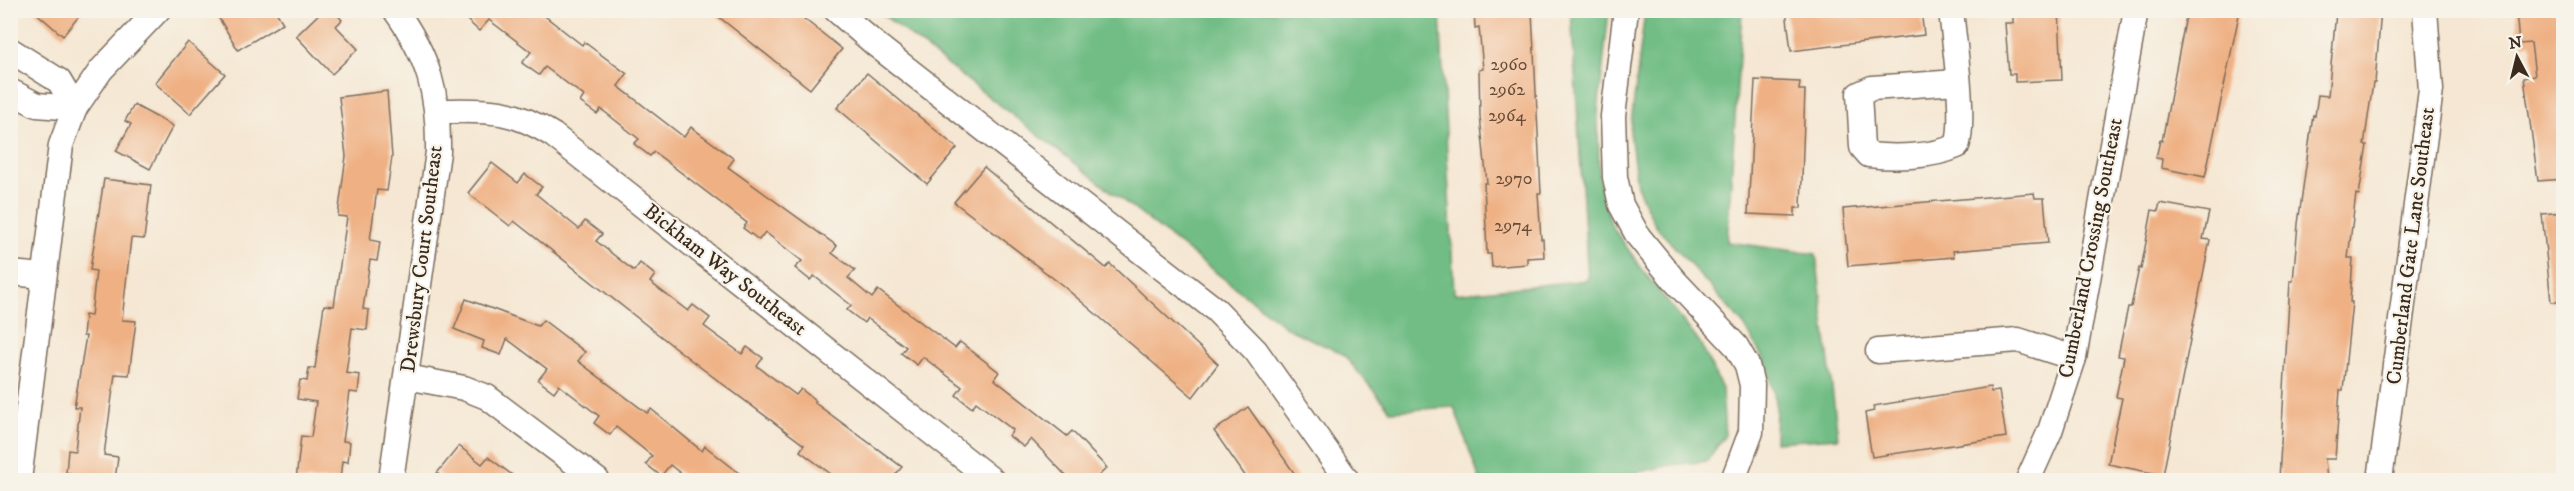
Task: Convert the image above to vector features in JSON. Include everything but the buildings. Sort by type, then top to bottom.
[{"type":"street","points":[[19,480],[61,145],[75,108],[101,70],[158,10]]},
{"type":"street","name":"Drewsbury Court Southeast","points":[[391,480],[438,152],[437,111],[433,84],[426,61],[395,10]]},
{"type":"street","points":[[836,10],[875,44],[1216,309],[1256,351],[1347,480]]},
{"type":"street","points":[[1626,10],[1613,116],[1615,177],[1621,206],[1638,236],[1674,280],[1736,346],[1747,365],[1752,386],[1751,432],[1732,480]]},
{"type":"street","points":[[1951,10],[1957,82],[1961,134],[1957,146],[1944,152],[1882,157],[1869,155],[1862,147],[1859,94],[1872,88],[1957,82]]},
{"type":"street","name":"Cumberland Crossing Southeast","points":[[2028,480],[2050,431],[2074,358],[2136,10]]},
{"type":"street","name":"Cumberland Gate Lane Southeast","points":[[2380,480],[2431,90],[2425,10]]},
{"type":"street","points":[[10,50],[59,81],[75,108]]},
{"type":"street","points":[[10,91],[38,105],[75,108]]},
{"type":"street","name":"Bickham Way Southeast","points":[[437,111],[499,111],[532,123],[552,135],[992,480]]},
{"type":"street","points":[[10,273],[44,276]]},
{"type":"street","points":[[1878,351],[2018,340],[2074,358]]},
{"type":"street","points":[[407,377],[464,388],[487,397],[597,480]]},
{"type":"green space","points":[[878,11],[1440,11],[1454,294],[1588,280],[1571,11],[1609,11],[1598,111],[1599,179],[1611,225],[1644,272],[1700,343],[1722,389],[1725,435],[1707,461],[1672,465],[1602,480],[1480,480],[1454,407],[1391,411],[1343,354],[1289,329]]},
{"type":"green space","points":[[1645,11],[1742,11],[1727,242],[1816,254],[1838,438],[1775,442],[1776,401],[1765,362],[1744,325],[1655,225],[1637,186],[1630,132]]}]
